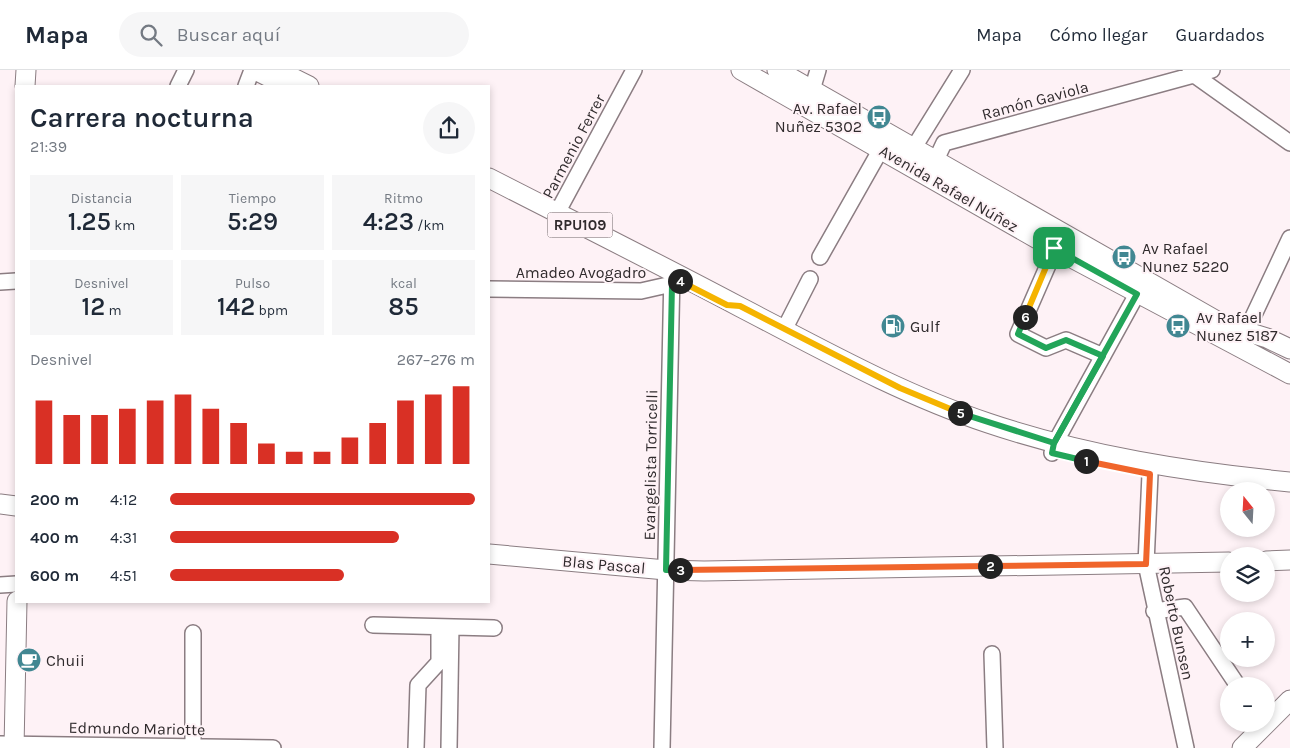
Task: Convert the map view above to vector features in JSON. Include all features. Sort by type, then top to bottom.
[{"type":"main road","points":[[26,70],[26,85]]},
{"type":"main road","points":[[254,70],[284,85]]},
{"type":"main road","points":[[277,70],[307,85]]},
{"type":"main road","name":"Avenida Rafael Núñez","points":[[742,70],[1137,294],[1220,330],[1245,334],[1290,360]]},
{"type":"main road","name":"Avenida Rafael Núñez","points":[[777,70],[914,148],[940,152],[1290,374]]},
{"type":"main road","points":[[824,117],[841,118],[901,151],[908,152],[914,148]]},
{"type":"main road","points":[[940,152],[936,174],[942,184]]},
{"type":"main road","name":"RPU109","points":[[490,179],[557,213],[675,281],[679,281],[727,305],[740,306],[900,388],[948,409],[1053,448],[1150,464],[1290,482]]},
{"type":"main road","name":"RPU109","points":[[490,189],[672,278],[906,400],[985,432],[1150,474],[1237,487],[1290,492]]},
{"type":"main road","points":[[1220,330],[1258,367],[1290,386]]},
{"type":"main road","points":[[1245,334],[1290,349]]},
{"type":"main road","points":[[0,504],[15,506]]},
{"type":"main road","name":"Blas Pascal","points":[[490,554],[666,570],[1220,562]]},
{"type":"main road","points":[[1275,561],[1290,560]]},
{"type":"main road","points":[[10,746],[17,603]]},
{"type":"main road","points":[[1275,714],[1290,700]]},
{"type":"main road","points":[[1242,748],[1257,732]]},
{"type":"street","points":[[178,85],[186,70]]},
{"type":"street","points":[[246,85],[254,70]]},
{"type":"street","name":"Parmenio Ferrer","points":[[557,213],[634,70]]},
{"type":"street","points":[[812,90],[818,70]]},
{"type":"street","points":[[914,148],[962,70]]},
{"type":"street","name":"Ramón Gaviola","points":[[940,152],[1193,72],[1212,70]]},
{"type":"street","points":[[1193,72],[1290,143]]},
{"type":"street","points":[[924,132],[940,152]]},
{"type":"street","points":[[820,258],[881,149]]},
{"type":"street","points":[[1245,334],[1290,238]]},
{"type":"street","points":[[1054,248],[1018,334],[1046,348],[1066,340],[1103,356]]},
{"type":"street","name":"Amadeo Avogadro","points":[[490,289],[641,292],[672,278]]},
{"type":"street","name":"Evangelista Torricelli","points":[[662,748],[672,278]]},
{"type":"street","points":[[784,330],[810,279]]},
{"type":"street","points":[[0,282],[15,282]]},
{"type":"street","points":[[1053,448],[1137,294]]},
{"type":"street","name":"Roberto Bunsen","points":[[1150,474],[1146,564],[1154,611],[1186,748]]},
{"type":"street","points":[[0,585],[15,584]]},
{"type":"street","points":[[1154,611],[1185,607],[1232,677]]},
{"type":"street","points":[[373,625],[494,628]]},
{"type":"street","points":[[445,627],[449,748]]},
{"type":"street","points":[[186,747],[193,633]]},
{"type":"street","points":[[992,654],[995,748]]},
{"type":"street","points":[[416,748],[418,686],[445,662]]},
{"type":"street","name":"Edmundo Mariotte","points":[[10,746],[272,748]]},
{"type":"place","name":"Av. Rafael Nuñez 5302","points":[[879,117]]},
{"type":"place","name":"Av Rafael Nunez 5220","points":[[1124,257]]},
{"type":"place","name":"Gulf","points":[[893,326]]},
{"type":"place","name":"Av Rafael Nunez 5187","points":[[1178,326]]},
{"type":"place","name":"Chuii","points":[[29,660]]},
{"type":"route","points":[[1054,248],[1018,334],[1046,348],[1066,340],[1103,356],[1079,400],[1054,443],[948,409],[900,388],[740,306],[727,305],[679,281],[673,282],[667,447],[666,570],[1146,564],[1150,474],[1052,453],[1054,443],[1103,356],[1137,294],[1054,248]]}]
